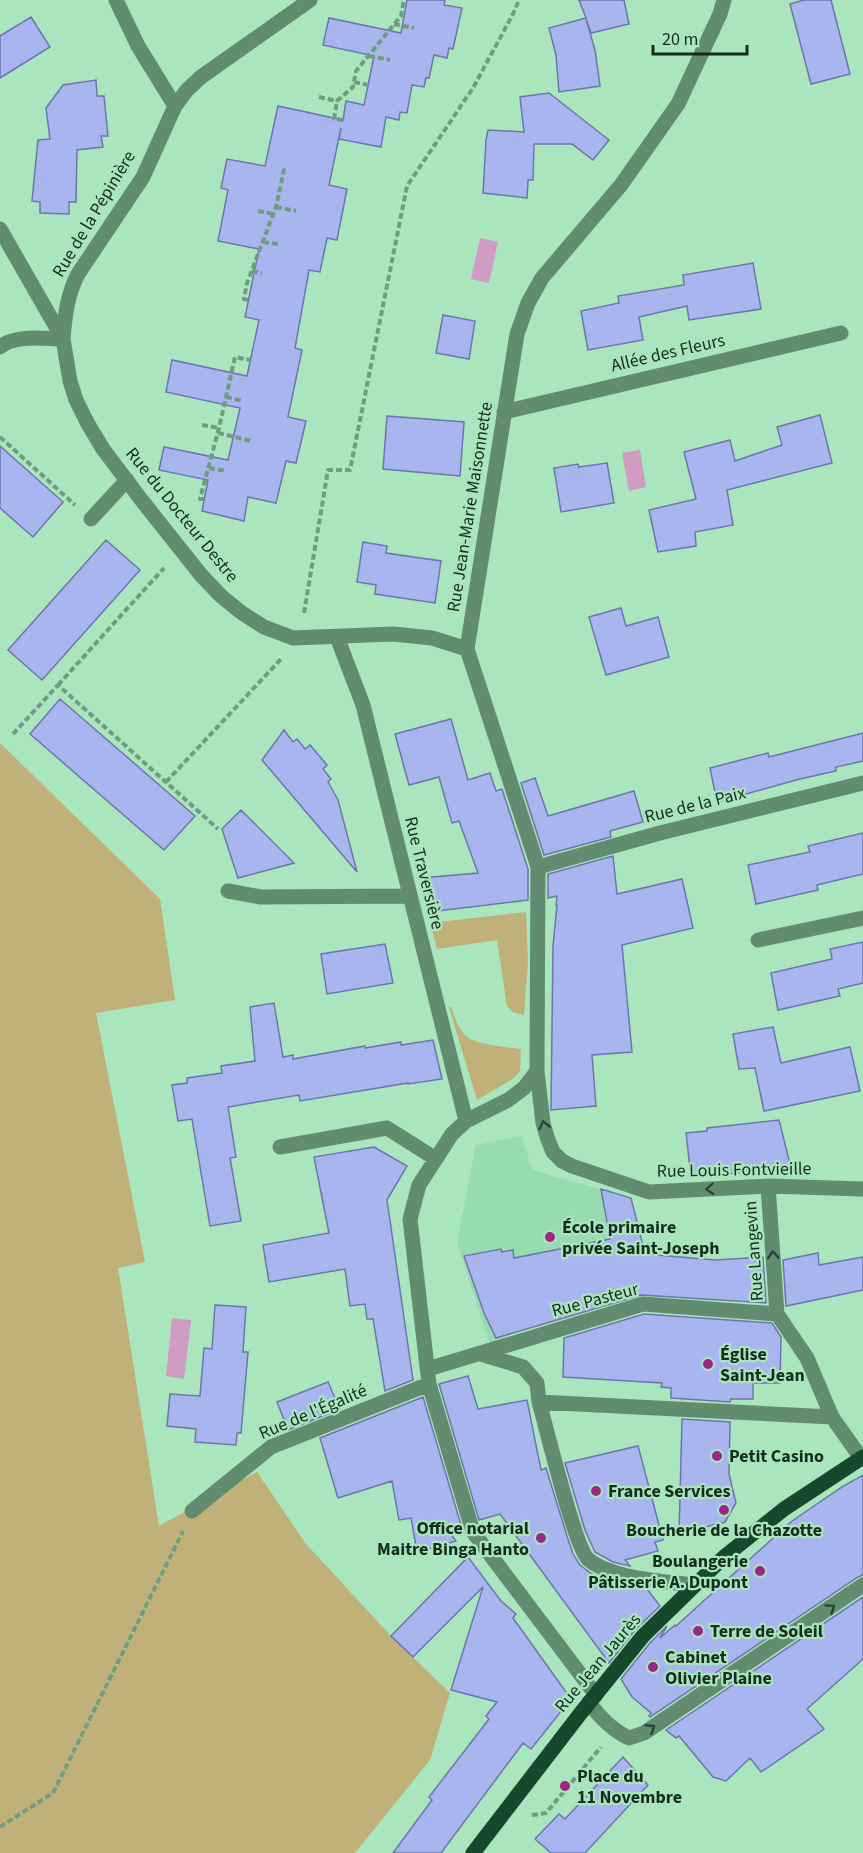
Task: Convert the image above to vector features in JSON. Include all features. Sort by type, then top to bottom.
[{"type":"main road","name":"Rue Jean Jaurès","points":[[472,1853],[643,1636],[693,1585],[784,1509],[862,1457]]},
{"type":"street","points":[[116,0],[138,46],[175,106]]},
{"type":"street","name":"Rue de la Pépinière","points":[[63,339],[65,307],[70,289],[143,177],[175,106],[201,77],[310,0]]},
{"type":"street","name":"Rue Jean-Marie Maisonnette","points":[[537,1071],[538,867],[467,649],[517,334],[528,303],[542,278],[621,185],[678,104],[720,14],[724,0]]},
{"type":"street","name":"Rue du Docteur Destre","points":[[0,229],[63,339],[70,381],[76,400],[103,449],[181,550],[221,596],[264,627],[293,638],[393,634],[432,638],[467,649]]},
{"type":"street","name":"Allée des Fleurs","points":[[504,412],[841,333]]},
{"type":"street","points":[[0,347],[16,340],[30,338],[63,339]]},
{"type":"street","points":[[91,519],[127,480]]},
{"type":"street","name":"Rue Traversière","points":[[338,637],[363,705],[466,1121]]},
{"type":"street","name":"Rue de la Paix","points":[[538,867],[660,833],[863,783]]},
{"type":"street","points":[[228,891],[261,897],[409,896]]},
{"type":"street","points":[[758,940],[863,918]]},
{"type":"street","points":[[537,1071],[524,1088],[508,1100],[466,1121],[452,1134],[420,1185],[410,1220],[428,1377],[473,1532],[592,1699],[599,1716],[616,1732],[629,1738],[644,1733],[861,1591]]},
{"type":"street","name":"Rue Louis Fontvieille","points":[[537,1071],[543,1123],[547,1137],[553,1152],[562,1161],[572,1166],[648,1192],[768,1186],[863,1189]]},
{"type":"street","points":[[280,1147],[387,1128],[436,1159]]},
{"type":"street","name":"Rue Langevin","points":[[768,1186],[777,1314]]},
{"type":"street","name":"Rue Pasteur","points":[[428,1377],[481,1354],[643,1304],[777,1314]]},
{"type":"street","points":[[777,1314],[807,1358],[832,1417],[862,1457]]},
{"type":"street","points":[[481,1354],[524,1367],[537,1383],[539,1402],[576,1534],[586,1558],[615,1574],[693,1585]]},
{"type":"street","name":"Rue de l'Égalité","points":[[192,1511],[271,1447],[428,1377]]},
{"type":"street","points":[[539,1402],[832,1417]]},
{"type":"path","points":[[343,120],[334,119],[337,100],[353,87],[356,71],[401,16],[404,0]]},
{"type":"path","points":[[166,782],[286,653],[293,638],[304,613],[328,470],[350,470],[407,186],[473,87],[519,0]]},
{"type":"path","points":[[394,24],[414,28]]},
{"type":"path","points":[[369,56],[390,60]]},
{"type":"path","points":[[350,69],[356,71]]},
{"type":"path","points":[[354,82],[368,85]]},
{"type":"path","points":[[318,97],[337,100]]},
{"type":"path","points":[[248,300],[244,299],[252,271],[276,207],[284,170],[287,171]]},
{"type":"path","points":[[276,207],[296,211]]},
{"type":"path","points":[[258,211],[273,214]]},
{"type":"path","points":[[263,242],[278,244]]},
{"type":"path","points":[[252,271],[262,273]]},
{"type":"path","points":[[204,499],[200,499],[235,357],[250,360]]},
{"type":"path","points":[[226,397],[243,401]]},
{"type":"path","points":[[202,425],[252,441]]},
{"type":"path","points":[[0,437],[91,519]]},
{"type":"path","points":[[209,468],[226,471]]},
{"type":"path","points":[[13,734],[181,550]]},
{"type":"path","points":[[58,685],[219,830]]},
{"type":"path","points":[[0,1827],[53,1792],[192,1511]]},
{"type":"path","points":[[532,1815],[546,1813],[604,1744]]},
{"type":"shaded area","points":[[480,238],[498,242],[489,283],[471,279]]},
{"type":"shaded area","points":[[640,450],[646,487],[629,491],[622,453]]},
{"type":"shaded area","points":[[0,743],[160,899],[175,1000],[96,1013],[145,1262],[118,1268],[159,1526],[257,1472],[306,1544],[391,1636],[450,1693],[430,1760],[355,1853],[0,1853]]},
{"type":"shaded area","points":[[526,912],[528,962],[524,1015],[513,1012],[507,1006],[497,940],[437,949],[430,923]]},
{"type":"shaded area","points":[[449,1007],[461,1030],[471,1039],[521,1049],[520,1071],[514,1078],[477,1100]]},
{"type":"shaded area","name":"École primaire privée Saint-Joseph","points":[[522,1136],[532,1170],[631,1198],[651,1294],[635,1293],[489,1342],[457,1242],[476,1145]]},
{"type":"shaded area","points":[[172,1318],[191,1320],[184,1379],[166,1376]]},
{"type":"building","points":[[407,0],[445,0],[444,5],[462,8],[453,49],[449,48],[447,58],[434,55],[429,78],[426,78],[424,87],[412,85],[407,113],[400,112],[399,120],[386,117],[381,147],[339,139],[341,128],[329,185],[347,189],[337,240],[327,238],[320,272],[309,270],[295,348],[302,350],[288,417],[306,421],[296,463],[286,461],[276,503],[248,497],[244,521],[202,511],[208,480],[159,470],[164,447],[228,460],[240,408],[166,392],[172,360],[247,376],[259,320],[245,317],[259,249],[218,241],[228,190],[221,188],[227,159],[265,166],[278,106],[343,120],[346,101],[364,105],[374,56],[323,45],[329,18],[401,33]]},
{"type":"building","points":[[579,0],[624,0],[629,24],[591,33],[586,19],[595,50],[600,86],[559,92],[556,55],[549,28],[586,18]]},
{"type":"building","points":[[804,0],[831,0],[850,74],[811,84],[790,4]]},
{"type":"building","points":[[31,17],[50,47],[0,78],[0,36]]},
{"type":"building","points":[[96,80],[97,96],[104,96],[108,136],[101,136],[103,147],[77,150],[76,202],[69,202],[69,214],[40,213],[40,202],[32,201],[38,140],[50,139],[46,108],[63,85]]},
{"type":"building","points":[[549,93],[609,140],[593,160],[572,144],[534,144],[533,180],[528,180],[527,198],[483,193],[488,130],[524,132],[520,97]]},
{"type":"building","points":[[753,263],[761,309],[689,320],[687,306],[639,317],[643,340],[588,350],[581,311],[619,303],[618,296],[684,285],[683,275]]},
{"type":"building","points":[[443,315],[475,321],[469,359],[436,353]]},
{"type":"building","points":[[820,415],[832,463],[727,490],[733,525],[695,532],[696,546],[658,552],[649,510],[696,499],[684,452],[730,440],[735,461],[782,445],[777,427]]},
{"type":"building","points":[[387,416],[464,422],[460,476],[383,469]]},
{"type":"building","points":[[0,446],[63,502],[33,537],[0,508]]},
{"type":"building","points":[[607,463],[614,503],[561,512],[554,468]]},
{"type":"building","points":[[106,540],[140,570],[42,680],[8,650]]},
{"type":"building","points":[[363,542],[387,546],[386,553],[441,561],[435,603],[375,594],[376,585],[357,582]]},
{"type":"building","points":[[621,608],[626,626],[658,617],[669,657],[606,675],[589,617]]},
{"type":"building","points":[[60,699],[195,816],[164,850],[30,734]]},
{"type":"building","points":[[451,719],[468,780],[490,773],[496,791],[502,789],[528,869],[528,900],[429,912],[421,878],[478,873],[459,821],[452,823],[439,777],[409,785],[395,734]]},
{"type":"building","points":[[284,730],[293,742],[297,739],[305,749],[310,745],[327,765],[323,769],[331,779],[328,782],[338,800],[357,872],[262,760]]},
{"type":"building","points":[[863,733],[863,761],[836,767],[836,771],[717,802],[710,768],[768,753],[769,757]]},
{"type":"building","points":[[535,778],[548,816],[634,791],[643,822],[610,831],[611,837],[544,855],[521,783]]},
{"type":"building","points":[[241,810],[294,863],[238,878],[222,829]]},
{"type":"building","points":[[863,833],[863,874],[817,885],[818,890],[756,904],[748,865],[810,852],[808,846]]},
{"type":"building","points":[[613,856],[617,894],[682,879],[693,928],[622,945],[632,1052],[592,1055],[596,1106],[551,1110],[553,946],[557,896],[548,898],[548,874]]},
{"type":"building","points":[[863,942],[863,983],[838,989],[840,996],[778,1010],[771,973],[832,959],[830,949]]},
{"type":"building","points":[[385,944],[393,983],[327,994],[321,954]]},
{"type":"building","points":[[274,1003],[283,1057],[293,1055],[293,1059],[365,1046],[365,1048],[401,1042],[401,1045],[433,1040],[442,1079],[300,1101],[299,1095],[228,1107],[236,1157],[230,1158],[241,1221],[210,1226],[192,1119],[178,1121],[172,1085],[187,1083],[187,1078],[222,1073],[221,1066],[255,1061],[250,1007]]},
{"type":"building","points":[[773,1027],[781,1063],[850,1047],[860,1091],[764,1111],[755,1068],[739,1069],[733,1034]]},
{"type":"building","points":[[779,1120],[791,1168],[691,1177],[686,1133],[707,1131],[707,1128]]},
{"type":"building","points":[[374,1147],[407,1166],[387,1200],[413,1380],[385,1391],[373,1319],[367,1319],[365,1304],[350,1306],[345,1269],[269,1282],[263,1245],[329,1233],[314,1157]]},
{"type":"building","points":[[601,1189],[631,1198],[645,1254],[716,1260],[763,1257],[766,1303],[641,1295],[496,1338],[484,1313],[464,1256],[501,1249],[502,1252],[513,1250],[514,1258],[610,1239]]},
{"type":"building","points":[[818,1253],[819,1265],[863,1257],[863,1290],[786,1306],[783,1260]]},
{"type":"building","points":[[215,1305],[246,1307],[243,1352],[248,1352],[241,1433],[237,1433],[236,1445],[195,1442],[196,1429],[167,1426],[170,1394],[200,1396],[204,1348],[212,1349]]},
{"type":"building","points":[[644,1314],[772,1323],[781,1337],[780,1383],[753,1383],[753,1399],[731,1399],[730,1402],[671,1398],[671,1388],[661,1387],[662,1383],[563,1377],[564,1338]]},
{"type":"building","points":[[468,1376],[478,1409],[527,1400],[541,1470],[546,1468],[573,1554],[580,1565],[606,1580],[647,1589],[660,1606],[635,1630],[609,1663],[500,1514],[479,1520],[439,1384]]},
{"type":"building","points":[[328,1382],[340,1409],[288,1430],[277,1402]]},
{"type":"building","points":[[423,1397],[461,1525],[446,1528],[456,1541],[417,1552],[411,1518],[399,1520],[392,1481],[338,1498],[320,1438]]},
{"type":"building","points":[[682,1419],[730,1422],[729,1474],[736,1503],[725,1522],[679,1534]]},
{"type":"building","points":[[638,1446],[663,1540],[655,1542],[658,1551],[625,1560],[630,1566],[613,1562],[595,1552],[585,1530],[565,1463]]},
{"type":"building","points":[[863,1475],[863,1575],[650,1717],[651,1713],[632,1697],[621,1679],[650,1643],[667,1626],[660,1638],[676,1626],[792,1521]]},
{"type":"building","points":[[468,1557],[501,1601],[516,1614],[513,1618],[571,1699],[531,1749],[523,1743],[441,1853],[393,1853],[432,1800],[429,1797],[489,1719],[486,1716],[497,1702],[451,1690],[483,1587],[413,1657],[391,1636]]},
{"type":"building","points":[[863,1597],[863,1659],[807,1709],[824,1729],[761,1772],[750,1758],[726,1781],[713,1777],[679,1736],[676,1738],[666,1730]]},
{"type":"building","points":[[623,1757],[648,1785],[585,1853],[551,1853],[535,1839],[559,1814],[565,1819]]},
{"type":"place","name":"École primaire privée Saint-Joseph","points":[[550,1237]]},
{"type":"place","name":"Église Saint-Jean","points":[[708,1364]]},
{"type":"place","name":"Petit Casino","points":[[717,1456]]},
{"type":"place","name":"France Services","points":[[596,1491]]},
{"type":"place","name":"Boucherie de la Chazotte","points":[[724,1510]]},
{"type":"place","name":"Office notarial Maitre Binga Hanto","points":[[541,1538]]},
{"type":"place","name":"Boulangerie Pâtisserie A. Dupont","points":[[760,1571]]},
{"type":"place","name":"Terre de Soleil","points":[[698,1631]]},
{"type":"place","name":"Cabinet Olivier Plaine","points":[[653,1667]]},
{"type":"place","name":"Place du 11 Novembre","points":[[565,1786]]}]
